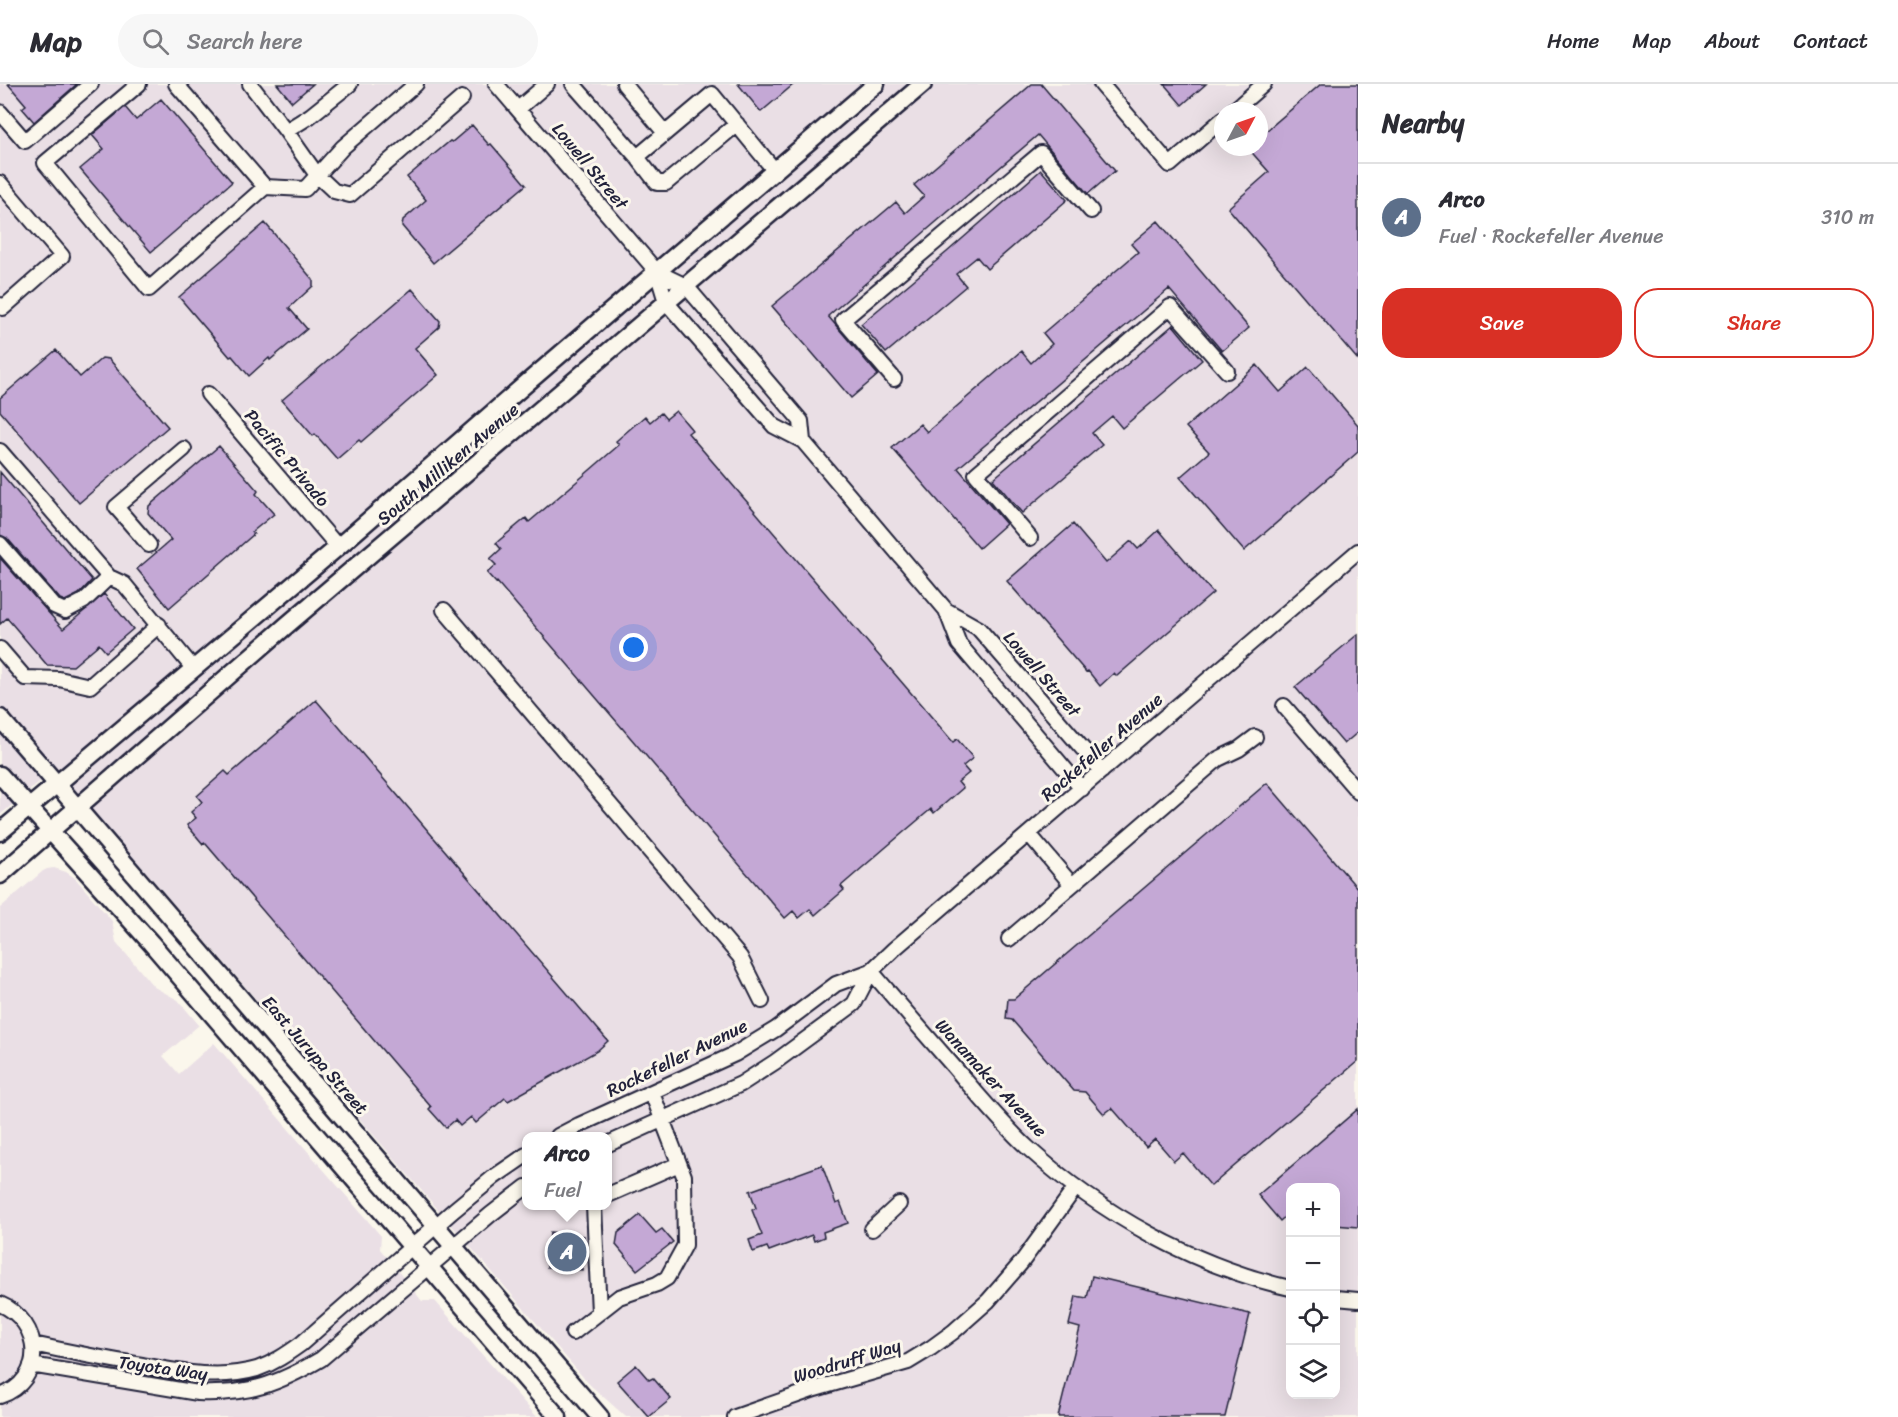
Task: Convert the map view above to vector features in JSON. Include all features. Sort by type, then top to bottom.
[{"type":"main road","name":"South Milliken Avenue","points":[[0,832],[338,547],[876,84]]},
{"type":"main road","name":"South Milliken Avenue","points":[[0,875],[286,626],[923,84]]},
{"type":"main road","name":"East Jurupa Street","points":[[0,718],[600,1417]]},
{"type":"main road","points":[[0,775],[151,943],[558,1417]]},
{"type":"street","points":[[0,112],[25,141],[91,84]]},
{"type":"street","points":[[139,84],[45,163],[149,289],[266,187],[305,189],[343,147],[416,84]]},
{"type":"street","points":[[176,84],[266,187]]},
{"type":"street","points":[[250,84],[317,175],[334,191],[350,195],[462,98]]},
{"type":"street","points":[[286,131],[310,116],[350,84]]},
{"type":"street","name":"Lowell Street","points":[[496,84],[657,272],[666,302],[774,426],[803,441],[946,610],[959,644],[1082,789]]},
{"type":"street","points":[[518,109],[547,84]]},
{"type":"street","points":[[624,84],[665,133]]},
{"type":"street","points":[[1101,84],[1170,165],[1214,127]]},
{"type":"street","points":[[1243,102],[1264,84]]},
{"type":"street","points":[[578,86],[657,183],[666,183],[737,124]]},
{"type":"street","points":[[637,158],[711,94],[775,171]]},
{"type":"street","points":[[894,379],[843,320],[1041,153],[1090,211]]},
{"type":"street","points":[[0,183],[62,256],[3,308],[0,305]]},
{"type":"street","name":"Lowell Street","points":[[657,272],[686,286],[801,421],[803,441]]},
{"type":"street","points":[[1030,538],[976,474],[1170,307],[1227,371]]},
{"type":"street","name":"Pacific Privado","points":[[208,394],[338,547]]},
{"type":"street","points":[[149,545],[116,507],[184,449]]},
{"type":"street","points":[[0,451],[109,577],[123,584],[193,668]]},
{"type":"street","points":[[0,544],[54,606],[65,611],[84,601],[109,577]]},
{"type":"street","name":"Rockefeller Avenue","points":[[567,1132],[735,1054],[776,1029],[836,984],[871,971],[1358,551]]},
{"type":"street","points":[[444,610],[740,957],[762,1001]]},
{"type":"street","name":"Lowell Street","points":[[946,610],[978,628],[1102,771]]},
{"type":"street","points":[[0,649],[25,678],[59,679],[90,686],[159,625]]},
{"type":"street","points":[[1284,706],[1358,792]]},
{"type":"street","points":[[1009,939],[1218,759],[1239,750],[1255,737]]},
{"type":"street","points":[[1029,834],[1072,885]]},
{"type":"street","name":"Rockefeller Avenue","points":[[612,1142],[741,1084],[775,1062],[854,1004],[871,971]]},
{"type":"street","name":"Wanamaker Avenue","points":[[871,971],[991,1110],[1028,1148],[1076,1187],[1140,1228],[1194,1255],[1234,1271],[1286,1287]]},
{"type":"street","points":[[573,1334],[620,1297],[657,1284],[667,1278],[685,1245],[684,1176],[652,1093]]},
{"type":"street","points":[[413,1246],[494,1177],[522,1158]]},
{"type":"street","points":[[612,1193],[679,1164]]},
{"type":"street","name":"Woodruff Way","points":[[735,1417],[815,1389],[908,1362],[931,1348],[988,1301],[1020,1263],[1076,1187]]},
{"type":"street","points":[[430,1267],[522,1190]]},
{"type":"street","points":[[872,1229],[899,1204]]},
{"type":"street","points":[[594,1210],[599,1312]]},
{"type":"street","name":"Toyota Way","points":[[33,1344],[83,1356],[196,1374],[256,1369],[277,1361],[301,1344],[413,1246]]},
{"type":"street","name":"Toyota Way","points":[[31,1365],[198,1393],[226,1394],[262,1388],[293,1375],[321,1359],[430,1267]]},
{"type":"street","points":[[1340,1298],[1358,1300]]},
{"type":"street","points":[[0,1304],[12,1310],[22,1319],[33,1344],[31,1365],[21,1382],[11,1391],[0,1396]]},
{"type":"shaded area","points":[[0,84],[1358,84],[1358,1417],[626,1417],[589,1384],[56,768],[0,815]]},
{"type":"shaded area","points":[[54,868],[75,878],[112,921],[116,942],[154,987],[178,1000],[199,1025],[163,1056],[179,1074],[214,1043],[381,1236],[380,1249],[422,1301],[435,1301],[537,1417],[0,1417],[0,908],[43,871]]},
{"type":"building","points":[[8,84],[77,84],[34,122],[22,108],[26,105]]},
{"type":"building","points":[[277,84],[313,84],[292,102]]},
{"type":"building","points":[[738,84],[794,84],[761,112]]},
{"type":"building","points":[[1032,84],[1041,84],[1115,171],[1088,194],[1038,135],[928,229],[828,316],[878,375],[851,398],[772,306],[896,202],[905,213],[924,196],[914,185]]},
{"type":"building","points":[[1164,84],[1206,84],[1182,105]]},
{"type":"building","points":[[1321,84],[1358,84],[1358,360],[1228,208],[1269,172],[1255,156],[1268,156],[1268,129]]},
{"type":"building","points":[[161,99],[232,182],[151,252],[80,169],[104,149],[92,135],[125,107],[136,120]]},
{"type":"building","points":[[472,125],[526,185],[433,263],[402,226],[403,220],[426,200],[407,177]]},
{"type":"building","points":[[1041,170],[1067,200],[987,269],[977,257],[956,274],[966,286],[886,353],[861,324]]},
{"type":"building","points":[[1158,221],[1249,328],[1222,351],[1169,289],[958,468],[1006,524],[979,548],[892,448],[920,424],[927,432],[1021,351],[1031,363],[1052,344],[1043,333],[1138,252],[1131,244]]},
{"type":"building","points":[[265,223],[313,280],[313,286],[289,308],[307,329],[249,376],[179,297]]},
{"type":"building","points":[[412,289],[440,321],[439,327],[415,348],[438,375],[361,442],[359,440],[337,459],[315,434],[313,436],[282,400]]},
{"type":"building","points":[[1173,325],[1202,360],[1122,428],[1112,416],[1092,433],[1102,445],[1022,513],[993,479]]},
{"type":"building","points":[[56,350],[80,377],[102,358],[109,359],[168,427],[79,503],[0,411],[0,398]]},
{"type":"building","points":[[1257,365],[1280,392],[1308,367],[1358,425],[1358,452],[1244,551],[1180,477],[1209,452],[1186,427]]},
{"type":"building","points":[[676,411],[692,430],[688,433],[953,742],[957,739],[973,758],[963,766],[969,773],[958,782],[963,788],[934,813],[931,809],[885,848],[841,886],[844,890],[815,915],[810,909],[799,918],[793,911],[785,918],[487,573],[496,565],[490,559],[501,549],[496,543],[526,518],[529,522],[575,483],[619,445],[616,441],[645,416],[650,422],[661,413],[666,419]]},
{"type":"building","points":[[219,446],[258,491],[256,494],[274,514],[169,608],[137,569],[171,540],[148,513],[149,506]]},
{"type":"building","points":[[0,472],[92,580],[79,594],[65,601],[60,599],[7,538],[0,535]]},
{"type":"building","points":[[1073,524],[1106,563],[1131,541],[1138,549],[1159,530],[1213,593],[1117,676],[1114,673],[1100,686],[1007,581]]},
{"type":"building","points":[[0,558],[63,629],[104,594],[133,629],[106,652],[99,644],[73,666],[47,665],[7,618],[0,624]]},
{"type":"building","points":[[1358,634],[1358,732],[1344,744],[1295,687]]},
{"type":"building","points":[[316,700],[608,1041],[597,1051],[508,1101],[505,1098],[476,1123],[471,1117],[460,1126],[455,1120],[446,1128],[429,1109],[431,1107],[205,843],[203,844],[187,825],[196,818],[191,812],[202,802],[197,796],[225,771],[229,775]]},
{"type":"building","points":[[1267,783],[1358,889],[1358,1061],[1211,1186],[1183,1153],[1174,1161],[1155,1139],[1146,1147],[1112,1108],[1104,1114],[1085,1092],[1074,1091],[1012,1020],[1006,1019],[1008,999],[1014,999]]},
{"type":"building","points":[[1358,1109],[1358,1227],[1340,1225],[1340,1183],[1286,1183],[1286,1216],[1280,1221],[1258,1195]]},
{"type":"building","points":[[822,1165],[836,1204],[840,1202],[848,1223],[823,1232],[824,1237],[814,1241],[812,1235],[769,1251],[767,1247],[753,1252],[749,1240],[762,1235],[752,1210],[756,1208],[750,1191]]},
{"type":"building","points":[[640,1215],[656,1233],[662,1229],[673,1242],[637,1270],[616,1245],[618,1233]]},
{"type":"building","points":[[550,1232],[584,1236],[582,1270],[547,1267]]},
{"type":"building","points":[[1092,1276],[1250,1314],[1225,1417],[1058,1417],[1080,1328],[1069,1325],[1076,1296],[1087,1298]]},
{"type":"building","points":[[636,1365],[649,1380],[653,1378],[671,1399],[649,1417],[617,1381]]},
{"type":"place","name":"Arco","points":[[567,1252]]}]
